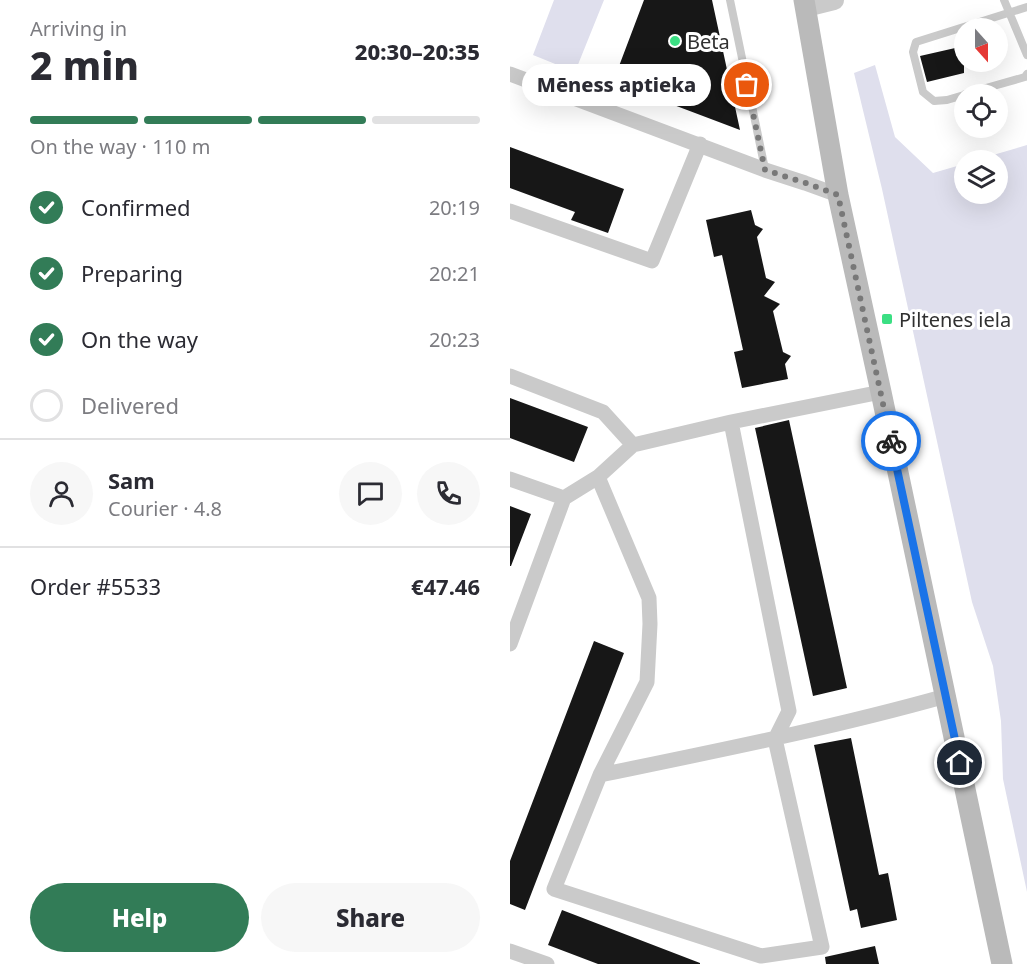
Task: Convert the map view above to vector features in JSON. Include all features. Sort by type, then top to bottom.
[{"type":"main road","points":[[805,3],[838,195],[882,392],[1002,964]]},
{"type":"street","points":[[805,3],[834,0]]},
{"type":"street","points":[[510,74],[765,170],[838,195]]},
{"type":"street","points":[[510,211],[652,261],[699,144]]},
{"type":"street","points":[[510,376],[603,412],[633,445]]},
{"type":"street","points":[[510,644],[564,498],[598,477],[633,445],[731,422],[882,392]]},
{"type":"street","points":[[598,477],[649,598],[647,682],[600,775],[554,889],[761,956],[822,947],[775,739],[789,711],[731,422]]},
{"type":"street","points":[[510,479],[564,498]]},
{"type":"street","points":[[600,775],[775,739],[946,696]]},
{"type":"street","points":[[510,951],[547,964]]},
{"type":"lane","points":[[730,0],[765,170]]},
{"type":"lane","points":[[1004,0],[1027,55]]},
{"type":"lane","points":[[954,98],[934,101],[923,92],[913,52],[916,42],[1027,7]]},
{"type":"lane","points":[[1002,84],[1025,77],[1027,74]]},
{"type":"shaded area","points":[[554,0],[604,0],[575,72],[533,55]]},
{"type":"shaded area","points":[[875,65],[895,137],[933,173],[954,167],[954,204],[1008,204],[1008,151],[1027,145],[1027,892],[1003,779],[1001,721],[993,666],[972,602],[882,189],[854,73]]},
{"type":"building","name":"Beta","points":[[644,0],[712,0],[740,130],[613,82]]},
{"type":"building","points":[[954,48],[954,72],[964,73],[927,82],[920,56]]},
{"type":"building","points":[[510,147],[624,189],[608,233],[571,220],[575,212],[510,188]]},
{"type":"building","points":[[751,210],[755,225],[763,229],[757,237],[766,278],[775,282],[764,296],[780,304],[773,311],[783,352],[791,356],[785,364],[788,379],[742,388],[734,352],[743,350],[722,255],[714,257],[706,220]]},
{"type":"building","points":[[510,398],[588,427],[574,462],[510,438]]},
{"type":"building","points":[[789,420],[847,688],[813,696],[755,428]]},
{"type":"building","points":[[510,506],[531,514],[511,566],[510,566]]},
{"type":"building","points":[[594,641],[624,653],[525,910],[510,904],[510,861]]},
{"type":"building","points":[[851,738],[879,875],[888,873],[897,920],[861,928],[857,909],[850,911],[814,745]]},
{"type":"building","points":[[562,910],[700,964],[598,964],[548,945]]},
{"type":"building","points":[[875,946],[879,964],[826,964],[825,957]]},
{"type":"way so far","points":[[747,85],[765,170],[838,195],[891,441]]},
{"type":"place","name":"Beta","points":[[675,41]]},
{"type":"place","name":"Mēness aptieka","points":[[747,85]]},
{"type":"place","name":"Piltenes iela","points":[[887,319]]},
{"type":"route","points":[[891,441],[960,763]]}]
